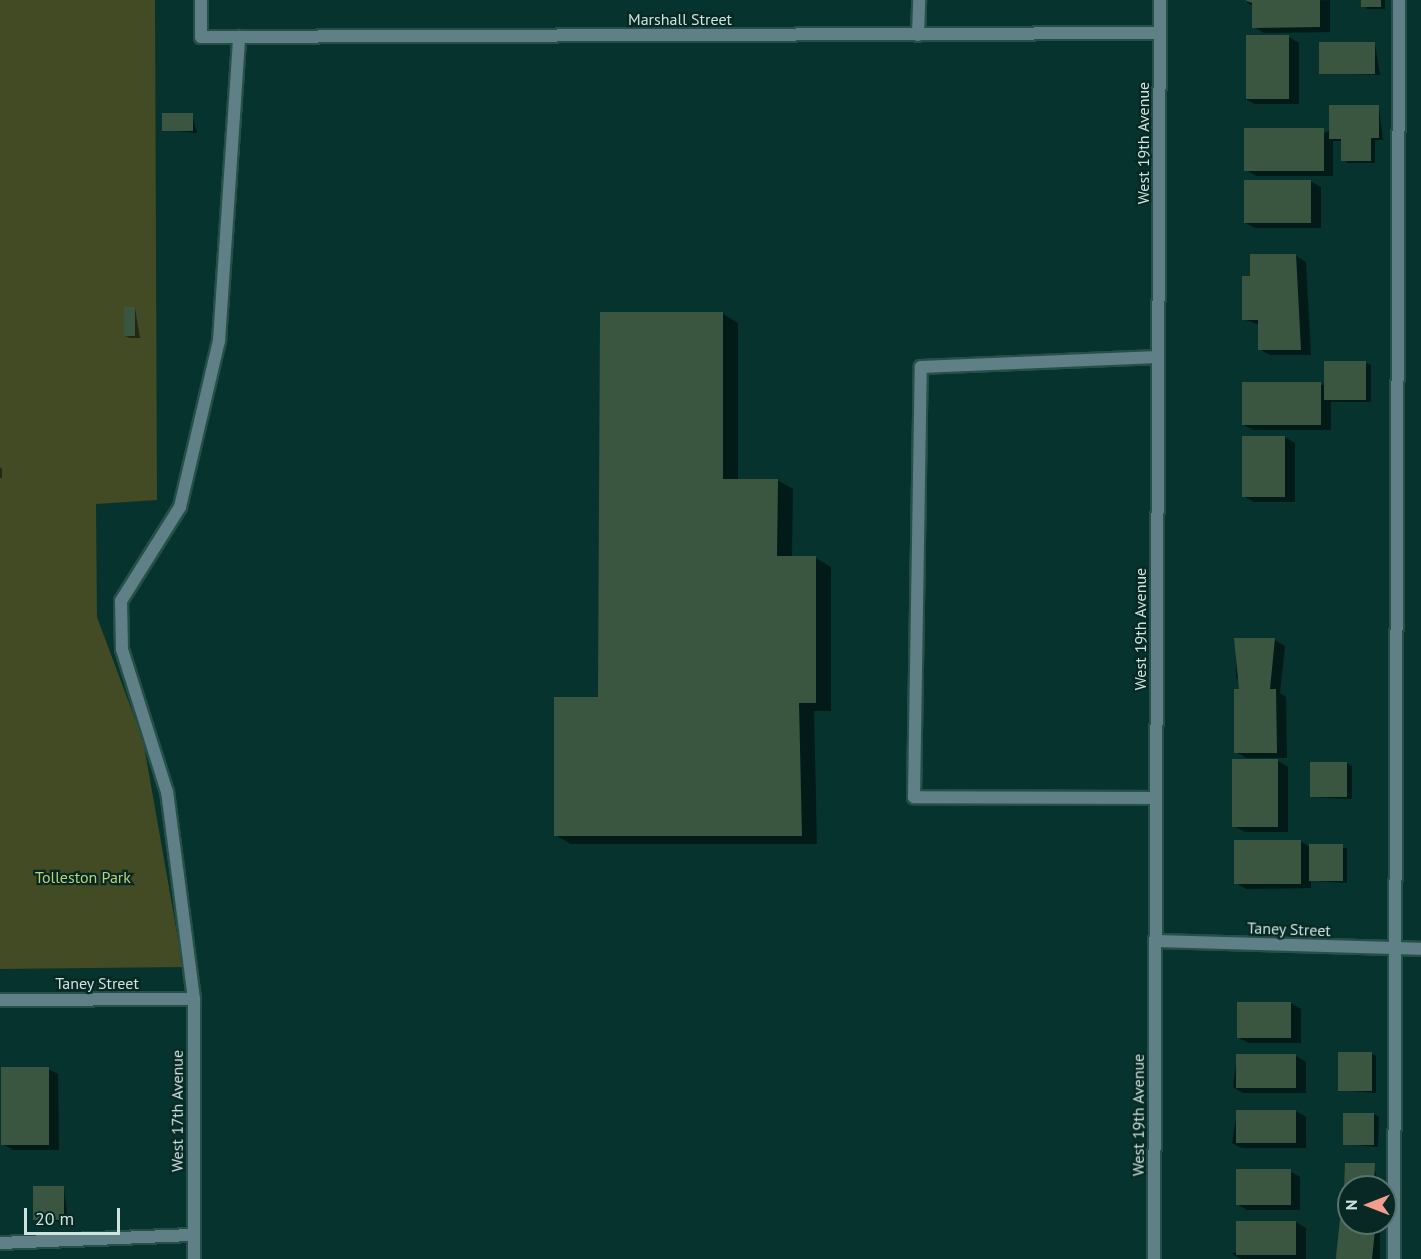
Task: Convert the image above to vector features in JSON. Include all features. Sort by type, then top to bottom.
[{"type":"street","name":"Marshall Street","points":[[201,0],[201,38],[1159,33]]},
{"type":"street","points":[[918,35],[919,0]]},
{"type":"street","name":"West 19th Avenue","points":[[1154,1259],[1160,0]]},
{"type":"street","points":[[1394,1259],[1400,0]]},
{"type":"street","name":"West 17th Avenue","points":[[194,1259],[194,999],[167,792],[122,649],[121,601],[180,507],[219,341],[239,38]]},
{"type":"street","points":[[1156,798],[914,797],[921,367],[1158,357]]},
{"type":"street","name":"Taney Street","points":[[1155,941],[1421,949]]},
{"type":"street","name":"Taney Street","points":[[0,1000],[194,999]]},
{"type":"street","points":[[0,1243],[194,1235]]},
{"type":"green space","name":"Tolleston Park","points":[[0,0],[155,0],[157,500],[96,504],[97,617],[143,740],[183,967],[0,969]]},
{"type":"building","points":[[1245,0],[1320,0],[1320,27],[1252,28],[1252,3]]},
{"type":"building","points":[[1361,0],[1381,0],[1381,7],[1361,7]]},
{"type":"building","points":[[1246,35],[1289,35],[1289,99],[1246,99]]},
{"type":"building","points":[[1319,42],[1375,42],[1375,74],[1319,74]]},
{"type":"building","points":[[1329,105],[1379,105],[1379,138],[1371,138],[1371,161],[1341,161],[1341,139],[1329,139]]},
{"type":"building","points":[[162,113],[193,113],[193,131],[162,131]]},
{"type":"building","points":[[1244,128],[1324,128],[1324,171],[1244,171]]},
{"type":"building","points":[[1244,180],[1311,180],[1311,223],[1244,223]]},
{"type":"building","points":[[1250,254],[1296,254],[1301,350],[1258,350],[1258,320],[1242,320],[1242,276],[1250,276]]},
{"type":"building","points":[[124,307],[135,307],[135,336],[124,336]]},
{"type":"building","points":[[600,312],[723,312],[723,479],[778,479],[777,556],[816,556],[816,703],[799,703],[802,836],[554,836],[554,697],[598,697]]},
{"type":"building","points":[[1324,361],[1366,361],[1366,400],[1324,400]]},
{"type":"building","points":[[1242,382],[1321,382],[1321,425],[1242,425]]},
{"type":"building","points":[[1242,436],[1285,436],[1285,497],[1242,497]]},
{"type":"building","points":[[1234,638],[1275,638],[1270,689],[1276,689],[1277,753],[1234,753],[1234,689],[1239,689]]},
{"type":"building","points":[[1232,759],[1278,759],[1278,827],[1232,827]]},
{"type":"building","points":[[1310,762],[1347,762],[1347,797],[1310,797]]},
{"type":"building","points":[[1234,840],[1301,840],[1301,884],[1234,884]]},
{"type":"building","points":[[1309,844],[1343,844],[1343,881],[1309,881]]},
{"type":"building","points":[[1237,1002],[1291,1002],[1291,1038],[1237,1038]]},
{"type":"building","points":[[1338,1052],[1372,1052],[1372,1091],[1338,1091]]},
{"type":"building","points":[[1236,1054],[1296,1054],[1296,1088],[1236,1088]]},
{"type":"building","points":[[1,1067],[49,1067],[49,1145],[1,1145]]},
{"type":"building","points":[[1236,1110],[1296,1110],[1296,1143],[1236,1143]]},
{"type":"building","points":[[1343,1113],[1374,1113],[1374,1145],[1343,1145]]},
{"type":"building","points":[[1345,1163],[1375,1163],[1374,1175],[1345,1175]]},
{"type":"building","points":[[1236,1169],[1291,1169],[1291,1205],[1236,1205]]},
{"type":"building","points":[[33,1186],[64,1186],[64,1220],[33,1220]]},
{"type":"building","points":[[1236,1221],[1296,1221],[1296,1255],[1236,1255]]},
{"type":"building","points":[[1338,1235],[1375,1235],[1372,1259],[1336,1259]]}]
